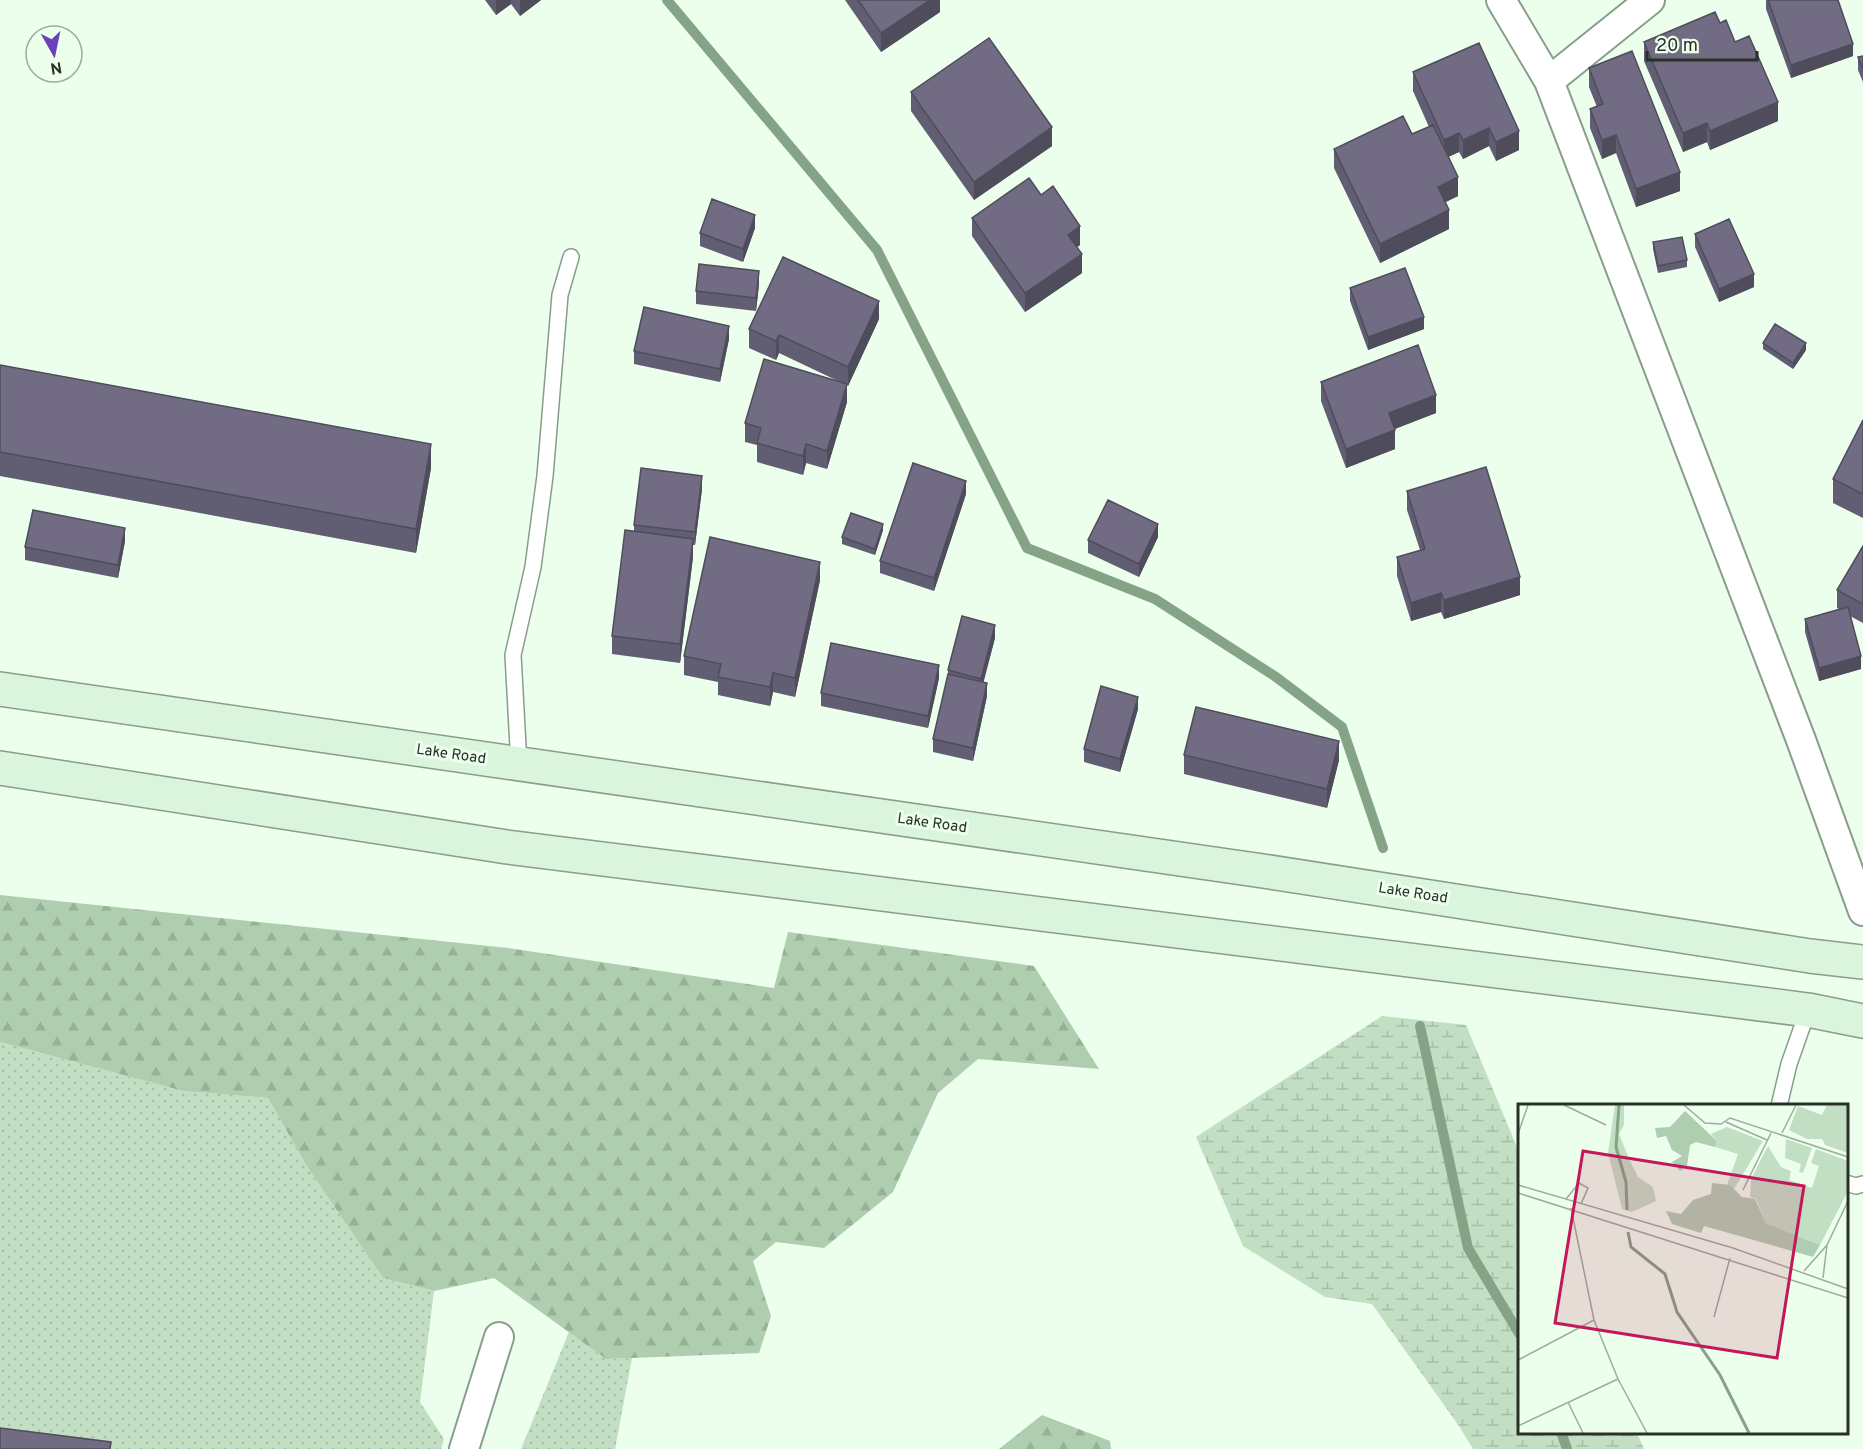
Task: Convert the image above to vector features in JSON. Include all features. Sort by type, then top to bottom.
[{"type":"main road","name":"Lake Road","points":[[0,689],[1263,871],[1810,956],[1863,962]]},
{"type":"main road","points":[[0,768],[507,847],[1808,1010],[1863,1022]]},
{"type":"street","points":[[1500,0],[1549,81],[1792,718],[1863,911]]},
{"type":"street","points":[[1549,81],[1650,0]]},
{"type":"street","points":[[464,1449],[499,1337]]},
{"type":"lane","points":[[519,765],[513,655],[533,567],[545,476],[560,295],[571,257]]},
{"type":"lane","points":[[1779,1104],[1789,1064],[1808,1010]]},
{"type":"lane","points":[[1848,1184],[1856,1186],[1863,1184]]},
{"type":"green space","points":[[0,895],[508,948],[774,988],[788,932],[1034,966],[1099,1069],[978,1059],[938,1093],[893,1192],[824,1248],[776,1242],[753,1261],[771,1316],[759,1353],[606,1359],[494,1278],[434,1291],[383,1278],[306,1165],[268,1098],[183,1091],[0,1042]]},
{"type":"green space","points":[[1382,1016],[1466,1025],[1518,1150],[1518,1434],[1637,1434],[1644,1449],[1473,1449],[1372,1304],[1325,1297],[1243,1246],[1196,1137]]},
{"type":"green space","points":[[0,1042],[183,1091],[268,1098],[306,1165],[383,1278],[434,1291],[420,1402],[444,1439],[441,1449],[0,1449]]},
{"type":"green space","points":[[569,1332],[606,1359],[632,1358],[615,1449],[521,1449]]},
{"type":"green space","points":[[1042,1415],[1110,1441],[1111,1449],[999,1449]]},
{"type":"building","points":[[858,0],[930,0],[881,33]]},
{"type":"building","points":[[1768,0],[1838,0],[1853,44],[1791,65]]},
{"type":"building","points":[[1715,12],[1720,23],[1726,20],[1735,42],[1749,36],[1778,102],[1710,131],[1707,123],[1683,133],[1644,42]]},
{"type":"building","points":[[989,38],[1052,127],[974,182],[911,92]]},
{"type":"building","points":[[1479,43],[1519,131],[1496,142],[1489,128],[1463,140],[1459,133],[1444,140],[1413,72]]},
{"type":"building","points":[[1632,51],[1680,172],[1636,189],[1616,135],[1602,140],[1590,109],[1603,104],[1589,68]]},
{"type":"building","points":[[1863,56],[1863,69],[1858,57]]},
{"type":"building","points":[[1403,116],[1412,134],[1433,125],[1458,177],[1438,187],[1449,210],[1380,244],[1334,149]]},
{"type":"building","points":[[1029,178],[1041,195],[1053,186],[1080,226],[1068,235],[1082,254],[1025,293],[972,218]]},
{"type":"building","points":[[712,199],[755,215],[743,249],[700,233]]},
{"type":"building","points":[[1729,219],[1754,274],[1719,289],[1695,234]]},
{"type":"building","points":[[1682,237],[1687,260],[1658,266],[1653,242]]},
{"type":"building","points":[[783,257],[879,301],[848,367],[779,335],[776,341],[749,329]]},
{"type":"building","points":[[699,264],[759,271],[756,298],[696,291]]},
{"type":"building","points":[[1405,268],[1424,317],[1368,337],[1350,288]]},
{"type":"building","points":[[644,307],[729,326],[720,369],[634,351]]},
{"type":"building","points":[[1775,324],[1806,343],[1793,363],[1763,343]]},
{"type":"building","points":[[1418,345],[1436,395],[1389,413],[1395,430],[1346,449],[1321,382]]},
{"type":"building","points":[[764,359],[847,384],[827,451],[806,444],[803,456],[757,443],[761,428],[745,423]]},
{"type":"building","points":[[0,365],[431,444],[416,529],[0,452]]},
{"type":"building","points":[[1863,420],[1863,494],[1833,479]]},
{"type":"building","points":[[913,463],[966,481],[934,578],[880,561]]},
{"type":"building","points":[[1486,467],[1520,577],[1444,600],[1441,593],[1411,603],[1397,557],[1425,549],[1407,491]]},
{"type":"building","points":[[641,468],[702,476],[695,532],[634,525]]},
{"type":"building","points":[[1108,500],[1158,524],[1139,564],[1088,540]]},
{"type":"building","points":[[33,510],[125,528],[118,565],[25,547]]},
{"type":"building","points":[[851,513],[883,524],[875,549],[842,537]]},
{"type":"building","points":[[625,530],[693,539],[680,644],[612,636]]},
{"type":"building","points":[[710,537],[820,562],[795,678],[773,673],[770,687],[718,677],[721,664],[684,656]]},
{"type":"building","points":[[1863,546],[1863,604],[1837,590]]},
{"type":"building","points":[[1848,607],[1861,656],[1819,668],[1805,619]]},
{"type":"building","points":[[962,616],[995,625],[981,679],[948,670]]},
{"type":"building","points":[[831,643],[939,665],[928,716],[821,693]]},
{"type":"building","points":[[948,674],[987,683],[973,748],[933,739]]},
{"type":"building","points":[[1101,686],[1138,697],[1120,759],[1084,749]]},
{"type":"building","points":[[1196,707],[1339,741],[1327,789],[1184,755]]},
{"type":"building","points":[[0,1428],[111,1442],[110,1449],[0,1449]]},
{"type":"waterway","points":[[667,0],[877,250],[1027,548],[1155,599],[1276,677],[1342,727],[1383,848]]},
{"type":"waterway","points":[[1420,1026],[1468,1248],[1518,1332]]},
{"type":"waterway","points":[[1562,1434],[1567,1449]]}]
